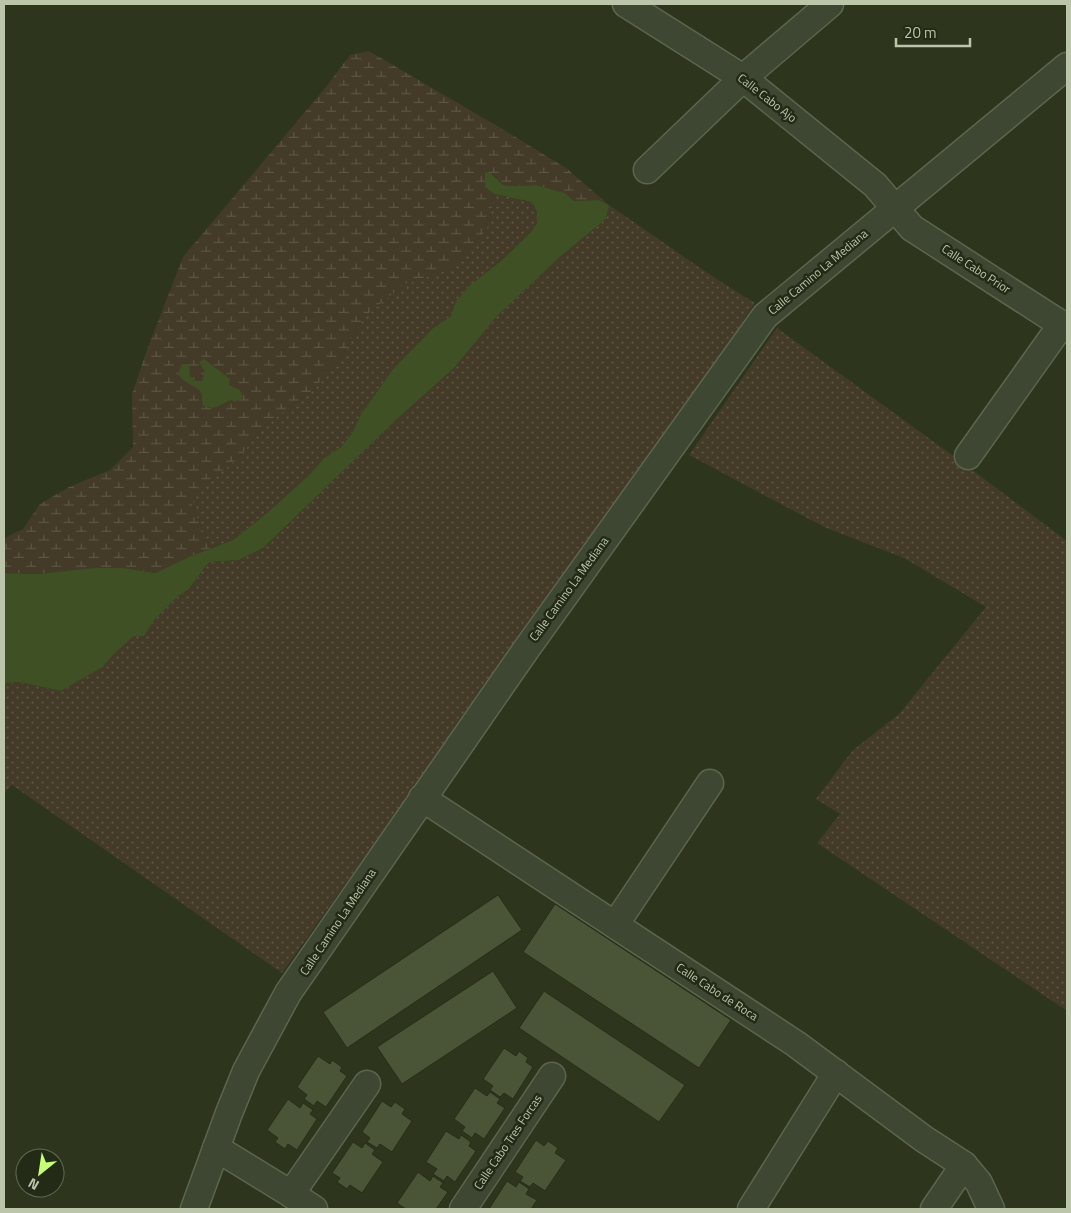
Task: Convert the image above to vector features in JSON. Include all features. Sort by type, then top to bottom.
[{"type":"street","name":"Calle Cabo Ajo","points":[[626,4],[743,78],[875,185],[894,209]]},
{"type":"street","points":[[647,170],[743,78],[830,4]]},
{"type":"street","name":"Calle Camino La Mediana","points":[[194,1209],[246,1071],[288,994],[525,651],[765,316],[1067,66]]},
{"type":"street","name":"Calle Cabo Prior","points":[[894,209],[912,228],[1065,326],[968,456]]},
{"type":"street","points":[[615,924],[710,783]]},
{"type":"street","name":"Calle Cabo de Roca","points":[[422,798],[796,1044],[924,1139],[964,1166],[979,1183],[991,1209]]},
{"type":"street","points":[[751,1209],[836,1073]]},
{"type":"street","name":"Calle Cabo Tres Forcas","points":[[463,1209],[552,1076]]},
{"type":"street","points":[[291,1194],[366,1084]]},
{"type":"street","points":[[216,1148],[314,1209]]},
{"type":"street","points":[[934,1209],[964,1166]]},
{"type":"green space","points":[[369,51],[566,168],[609,205],[599,200],[574,201],[565,193],[536,185],[503,185],[492,173],[485,187],[494,194],[489,225],[468,255],[444,271],[405,284],[364,317],[343,354],[313,390],[262,427],[240,457],[214,477],[198,486],[192,506],[211,548],[155,573],[124,568],[93,568],[37,574],[4,573],[4,538],[23,529],[40,504],[69,487],[110,470],[133,447],[132,394],[183,257],[326,87],[350,55]]},
{"type":"green space","points":[[494,194],[532,202],[537,212],[537,223],[531,232],[501,261],[470,285],[456,301],[451,316],[433,328],[393,369],[361,414],[352,433],[340,448],[324,458],[309,475],[267,513],[233,540],[211,548],[192,506],[198,486],[214,477],[240,457],[262,427],[313,390],[343,354],[364,317],[405,284],[444,271],[489,225]]},
{"type":"green space","points":[[609,205],[700,268],[755,303],[709,373],[282,973],[12,785],[4,793],[4,683],[19,682],[61,691],[103,667],[134,636],[144,636],[155,619],[177,597],[189,589],[210,562],[239,560],[263,548],[396,420],[454,368],[498,315],[561,256],[606,219]]},
{"type":"green space","points":[[777,328],[1067,541],[1067,1011],[817,843],[840,814],[816,799],[852,751],[899,714],[986,607],[904,558],[824,527],[689,455]]},
{"type":"shaded area","points":[[485,172],[491,173],[503,185],[536,185],[565,193],[574,201],[599,200],[609,205],[606,219],[561,256],[498,315],[454,368],[396,420],[263,548],[239,560],[210,562],[189,589],[177,597],[155,619],[144,636],[134,636],[103,667],[61,691],[19,682],[4,683],[4,573],[37,574],[93,568],[124,568],[155,573],[191,556],[233,540],[267,513],[309,475],[324,458],[340,448],[352,433],[361,414],[393,369],[433,328],[451,316],[456,301],[470,285],[501,261],[531,232],[537,223],[537,212],[532,202],[494,194],[485,187]]},
{"type":"shaded area","points":[[204,359],[230,379],[229,385],[240,390],[243,397],[235,402],[231,400],[214,408],[203,406],[201,392],[183,380],[179,372],[182,364],[189,364],[190,376],[196,381],[202,381],[205,372],[199,362]]},
{"type":"building","points":[[498,895],[522,930],[347,1048],[323,1012]]},
{"type":"building","points":[[555,904],[731,1020],[699,1068],[523,952]]},
{"type":"building","points":[[493,971],[517,1008],[402,1084],[377,1047]]},
{"type":"building","points":[[544,991],[685,1085],[659,1122],[519,1028]]},
{"type":"building","points":[[504,1048],[516,1056],[519,1051],[528,1058],[526,1062],[533,1067],[513,1099],[504,1093],[500,1097],[490,1090],[493,1086],[483,1079]]},
{"type":"building","points":[[318,1056],[330,1064],[332,1060],[342,1067],[340,1071],[347,1076],[326,1107],[317,1101],[314,1106],[304,1099],[307,1095],[297,1087]]},
{"type":"building","points":[[475,1088],[487,1096],[490,1092],[500,1099],[497,1103],[505,1108],[484,1139],[475,1133],[472,1138],[462,1131],[465,1127],[454,1119]]},
{"type":"building","points":[[288,1099],[300,1108],[303,1103],[313,1110],[310,1114],[317,1119],[297,1150],[288,1144],[285,1149],[275,1142],[278,1138],[267,1130]]},
{"type":"building","points":[[382,1101],[391,1107],[395,1102],[405,1109],[402,1114],[412,1121],[392,1152],[380,1144],[377,1148],[367,1142],[370,1138],[362,1132]]},
{"type":"building","points":[[446,1131],[459,1139],[461,1135],[471,1142],[469,1146],[476,1151],[455,1182],[447,1176],[444,1181],[433,1174],[437,1169],[426,1162]]},
{"type":"building","points":[[536,1140],[544,1146],[548,1141],[558,1148],[555,1153],[566,1160],[545,1191],[533,1183],[530,1187],[520,1181],[523,1177],[515,1172]]},
{"type":"building","points":[[353,1142],[362,1148],[365,1143],[375,1150],[372,1154],[383,1162],[362,1193],[350,1185],[347,1189],[337,1182],[340,1178],[332,1173]]},
{"type":"building","points":[[418,1172],[430,1181],[433,1176],[443,1183],[440,1187],[448,1192],[436,1209],[406,1209],[397,1203]]},
{"type":"building","points":[[507,1181],[516,1187],[519,1182],[529,1189],[526,1194],[537,1200],[531,1209],[489,1209]]}]
